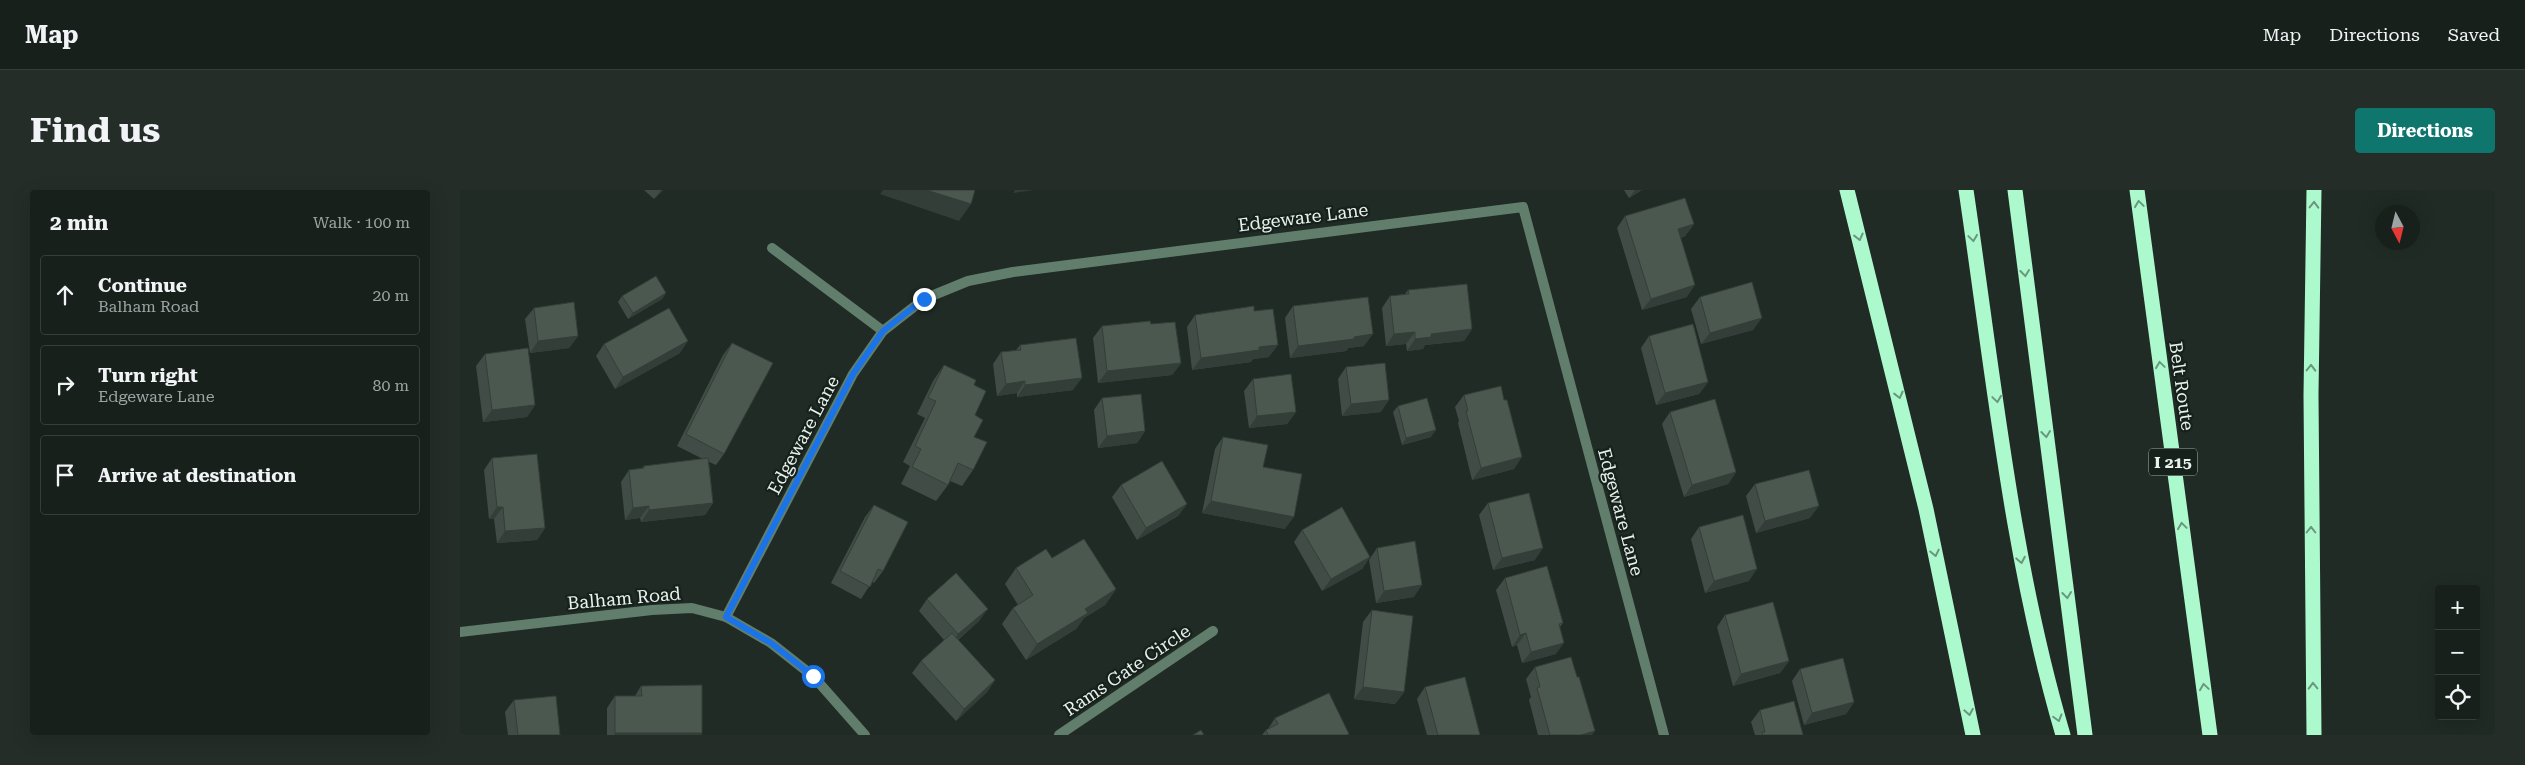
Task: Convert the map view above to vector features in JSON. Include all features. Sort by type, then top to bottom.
[{"type":"highway","points":[[1847,190],[1926,509],[1972,735]]},
{"type":"highway","points":[[1966,190],[2018,544],[2036,633],[2063,735]]},
{"type":"highway","points":[[2014,190],[2085,735]]},
{"type":"highway","name":"Belt Route","points":[[2137,190],[2210,735]]},
{"type":"highway","points":[[2314,190],[2311,395],[2314,735]]},
{"type":"street","name":"Edgeware Lane","points":[[726,617],[853,374],[883,331],[924,299],[968,281],[1013,272],[1523,207],[1664,735]]},
{"type":"street","points":[[772,248],[883,331]]},
{"type":"street","name":"Balham Road","points":[[460,632],[652,610],[692,608],[726,617],[771,643],[813,676],[866,735]]},
{"type":"street","name":"Rams Gate Circle","points":[[1058,735],[1213,632]]},
{"type":"building","points":[[926,190],[975,190],[971,204]]},
{"type":"building","points":[[1685,198],[1694,224],[1678,229],[1695,285],[1651,299],[1625,216]]},
{"type":"building","points":[[656,276],[666,293],[633,313],[622,296]]},
{"type":"building","points":[[1752,282],[1762,318],[1710,333],[1700,297]]},
{"type":"building","points":[[1467,284],[1472,329],[1431,334],[1431,337],[1415,339],[1415,332],[1394,334],[1390,296],[1409,294],[1408,290]]},
{"type":"building","points":[[1368,297],[1373,334],[1354,337],[1354,339],[1298,346],[1293,306]]},
{"type":"building","points":[[574,302],[578,336],[538,341],[534,308]]},
{"type":"building","points":[[1254,306],[1254,311],[1273,309],[1278,345],[1259,347],[1259,350],[1201,358],[1195,315]]},
{"type":"building","points":[[669,308],[688,341],[623,377],[604,344]]},
{"type":"building","points":[[1150,321],[1151,324],[1175,322],[1181,363],[1107,371],[1102,326]]},
{"type":"building","points":[[1693,324],[1708,382],[1665,393],[1649,336]]},
{"type":"building","points":[[1076,338],[1082,378],[1025,385],[1025,381],[1006,384],[1001,352],[1021,350],[1020,345]]},
{"type":"building","points":[[732,343],[773,363],[724,454],[686,434]]},
{"type":"building","points":[[528,348],[535,405],[492,410],[485,354]]},
{"type":"building","points":[[1385,363],[1389,400],[1351,404],[1346,367]]},
{"type":"building","points":[[944,365],[976,380],[974,385],[986,391],[975,415],[983,420],[974,437],[987,442],[973,470],[958,463],[948,485],[912,467],[921,449],[915,446],[936,401],[928,398]]},
{"type":"building","points":[[1291,374],[1296,412],[1257,416],[1253,379]]},
{"type":"building","points":[[1501,386],[1504,400],[1507,400],[1522,457],[1481,468],[1466,411],[1468,411],[1464,395]]},
{"type":"building","points":[[1141,394],[1145,431],[1107,436],[1102,398]]},
{"type":"building","points":[[1427,398],[1436,430],[1406,438],[1398,406]]},
{"type":"building","points":[[1715,399],[1736,472],[1692,485],[1670,412]]},
{"type":"building","points":[[1223,437],[1268,445],[1263,467],[1302,474],[1294,517],[1211,501]]},
{"type":"building","points":[[537,454],[545,528],[505,531],[503,507],[497,507],[492,458]]},
{"type":"building","points":[[708,458],[713,503],[649,510],[649,506],[633,508],[629,470],[644,468],[644,466]]},
{"type":"building","points":[[1162,461],[1187,504],[1146,528],[1121,485]]},
{"type":"building","points":[[1809,470],[1819,506],[1765,521],[1755,484]]},
{"type":"building","points":[[1529,493],[1543,548],[1502,558],[1488,503]]},
{"type":"building","points":[[874,505],[908,522],[883,571],[878,569],[870,587],[840,571]]},
{"type":"building","points":[[1342,507],[1370,557],[1331,579],[1302,530]]},
{"type":"building","points":[[1743,515],[1757,569],[1714,581],[1699,527]]},
{"type":"building","points":[[1084,539],[1116,589],[1085,609],[1088,613],[1037,644],[1013,608],[1033,595],[1016,568],[1046,549],[1052,558]]},
{"type":"building","points":[[1415,541],[1422,585],[1384,591],[1377,548]]},
{"type":"building","points":[[1547,566],[1563,623],[1559,624],[1564,643],[1531,652],[1526,633],[1520,635],[1505,578]]},
{"type":"building","points":[[956,573],[988,609],[958,634],[927,599]]},
{"type":"building","points":[[1773,602],[1789,661],[1741,674],[1725,615]]},
{"type":"building","points":[[1372,610],[1413,616],[1404,692],[1363,687]]},
{"type":"building","points":[[952,633],[995,680],[964,709],[921,661]]},
{"type":"building","points":[[1571,657],[1595,731],[1581,735],[1550,735],[1537,688],[1540,687],[1535,667]]},
{"type":"building","points":[[1843,658],[1854,702],[1812,713],[1800,669]]},
{"type":"building","points":[[1465,677],[1480,735],[1438,735],[1425,687]]},
{"type":"building","points":[[702,685],[702,733],[615,733],[615,696],[642,696],[641,686]]},
{"type":"building","points":[[1329,693],[1349,734],[1268,735],[1266,730],[1278,724],[1275,718]]},
{"type":"building","points":[[556,696],[560,735],[518,735],[514,700]]},
{"type":"building","points":[[1794,701],[1803,735],[1763,735],[1762,732],[1765,732],[1760,710]]},
{"type":"building","points":[[1201,730],[1204,735],[1193,735]]},
{"type":"route","points":[[813,676],[771,643],[726,617],[853,374],[883,331],[902,313],[924,299]]}]
